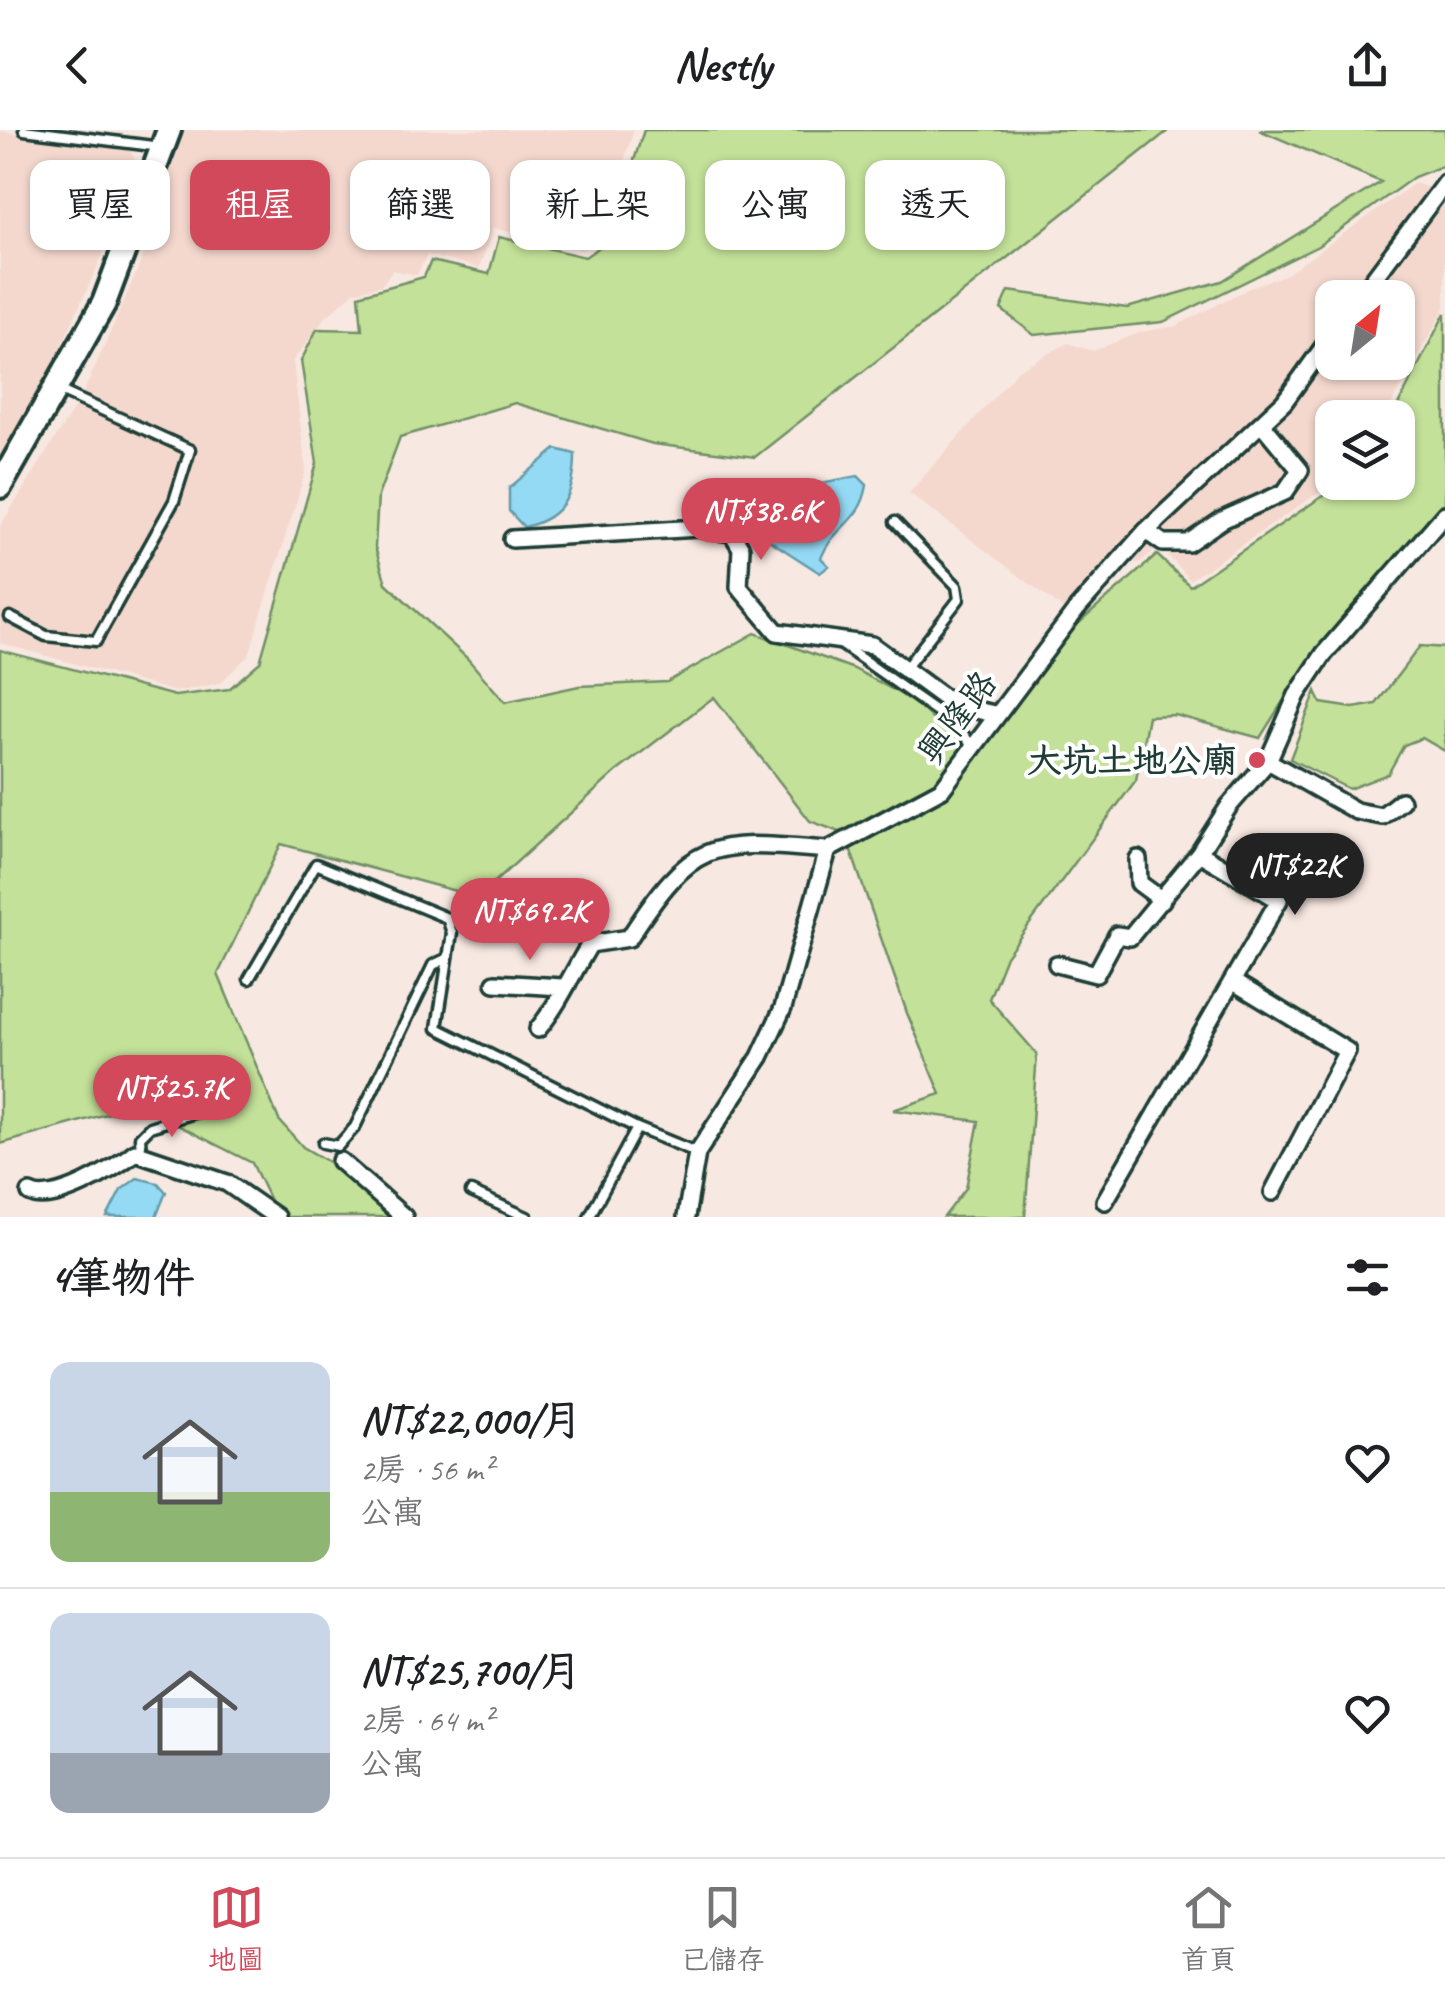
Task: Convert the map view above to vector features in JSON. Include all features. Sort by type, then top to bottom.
[{"type":"street","points":[[0,486],[104,303],[167,139]]},
{"type":"street","points":[[1372,280],[1445,183]]},
{"type":"street","name":"興隆路","points":[[828,850],[942,789],[994,714],[1146,531],[1284,402],[1315,359]]},
{"type":"street","points":[[1146,531],[1163,544],[1188,543],[1222,520],[1285,492],[1300,470],[1262,424]]},
{"type":"street","points":[[1057,964],[1096,974],[1117,935],[1130,937],[1162,900],[1229,806],[1268,762],[1296,695],[1324,654],[1445,514]]},
{"type":"street","points":[[512,539],[699,528],[732,533],[740,548],[738,587],[777,632],[872,646],[954,705],[994,714]]},
{"type":"street","points":[[1268,762],[1356,811],[1382,816],[1402,801]]},
{"type":"street","points":[[538,1029],[556,1008],[562,988],[590,944],[629,938],[680,868],[707,849],[742,843],[828,850],[783,1008],[760,1057],[697,1153],[686,1217]]},
{"type":"street","points":[[1105,1201],[1279,900],[1199,853]]},
{"type":"street","points":[[1138,859],[1139,883],[1162,900]]},
{"type":"street","points":[[1234,982],[1346,1050],[1274,1192]]},
{"type":"street","points":[[496,983],[562,988]]},
{"type":"street","points":[[30,1193],[40,1199],[55,1198],[135,1152],[227,1183],[276,1217]]},
{"type":"street","points":[[340,1160],[404,1217]]},
{"type":"lane","points":[[24,130],[167,139]]},
{"type":"lane","points":[[10,617],[46,636],[96,642],[174,501],[190,450],[58,390]]},
{"type":"lane","points":[[895,522],[958,586],[959,598],[904,670]]},
{"type":"lane","points":[[837,642],[956,724],[973,746]]},
{"type":"lane","points":[[249,980],[316,864],[447,918],[452,934],[437,1028],[637,1128],[697,1153]]},
{"type":"lane","points":[[323,1142],[338,1146],[355,1127],[433,964],[446,959]]},
{"type":"lane","points":[[141,1154],[140,1137],[150,1126],[210,1108]]},
{"type":"lane","points":[[589,1217],[637,1128]]},
{"type":"lane","points":[[471,1192],[527,1217]]},
{"type":"shaded area","points":[[179,130],[634,130],[624,160],[510,160],[510,232],[493,228],[490,237],[490,160],[350,160],[350,250],[485,250],[479,268],[427,255],[417,275],[392,270],[382,285],[354,292],[324,319],[293,361],[306,470],[249,655],[220,683],[176,692],[0,643],[0,526],[83,394],[146,250],[170,250],[170,163]]},
{"type":"shaded area","points":[[0,131],[131,151],[135,160],[30,160],[30,250],[105,250],[45,382],[0,459]]},
{"type":"shaded area","points":[[1415,183],[1431,189],[1364,280],[1315,280],[1315,347],[1280,395],[1141,526],[1066,611],[909,493],[1018,370],[1068,343],[1093,351],[1141,332],[1176,326],[1253,286],[1287,274]]},
{"type":"shaded area","points":[[1445,203],[1445,308],[1415,362],[1415,280],[1380,280],[1423,223]]},
{"type":"shaded area","points":[[1315,367],[1315,380],[1405,380],[1394,400],[1315,400],[1315,495],[1190,580],[1165,552],[1152,552],[1138,564],[1131,557],[1273,422]]},
{"type":"green space","points":[[644,130],[1169,130],[755,457],[653,444],[515,403],[400,437],[378,496],[375,547],[386,583],[467,658],[505,702],[579,686],[667,682],[755,633],[854,669],[912,700],[941,727],[979,745],[1063,637],[1157,555],[1190,586],[1317,500],[1415,500],[1415,400],[1401,400],[1411,380],[1415,380],[1415,372],[1445,313],[1445,509],[1310,658],[1260,738],[1175,715],[1148,716],[1136,780],[1006,956],[989,999],[1037,1054],[1025,1217],[944,1217],[966,1188],[979,1121],[893,1110],[941,1094],[907,1013],[845,834],[810,821],[714,697],[616,772],[478,897],[281,844],[218,974],[279,1120],[303,1147],[370,1186],[391,1217],[278,1217],[252,1163],[138,1105],[0,1144],[0,650],[175,696],[229,689],[260,662],[317,463],[301,361],[317,329],[362,330],[359,295],[424,277],[431,261],[489,274],[499,237],[510,240],[510,250],[555,250],[585,257],[595,250],[685,250],[685,160],[634,160]]},
{"type":"green space","points":[[1259,130],[1445,130],[1445,165],[1414,177],[1318,246],[1163,322],[1034,335],[1001,309],[1009,291],[1127,308],[1222,281],[1381,182]]},
{"type":"green space","points":[[1420,646],[1445,648],[1445,751],[1422,738],[1404,745],[1388,774],[1349,789],[1290,759],[1316,691],[1321,703],[1353,708],[1376,704]]},
{"type":"water","points":[[556,449],[575,454],[569,492],[549,517],[524,527],[509,511],[509,488]]},
{"type":"water","points":[[858,476],[867,485],[864,498],[826,547],[821,558],[829,566],[820,573],[758,533],[763,515],[783,490]]},
{"type":"water","points":[[137,1178],[158,1183],[166,1192],[156,1217],[107,1217],[121,1190]]},
{"type":"place","name":"大坑土地公廟","points":[[1257,760]]}]
